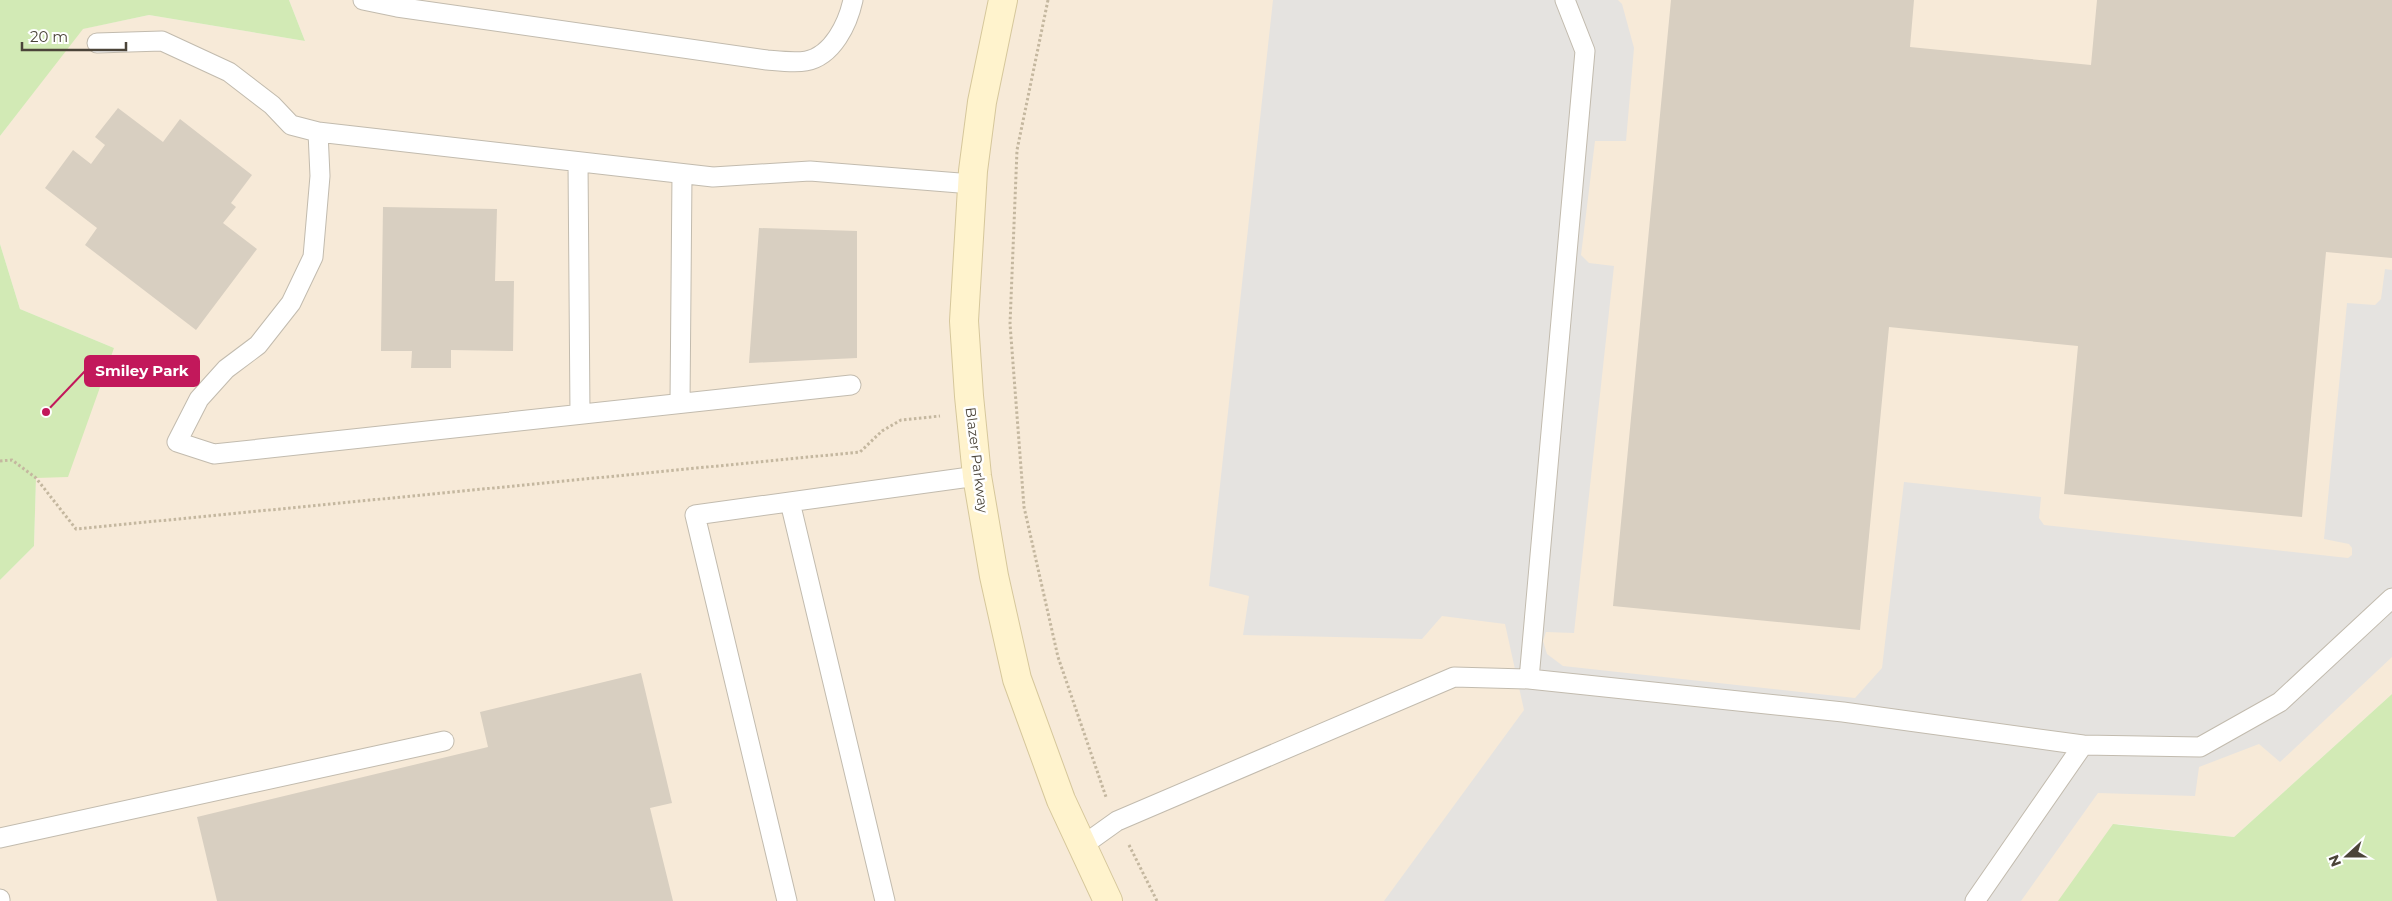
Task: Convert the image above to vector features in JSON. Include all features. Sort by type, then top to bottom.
[{"type":"street","name":"Blazer Parkway","points":[[1003,0],[982,102],[972,184],[964,321],[970,412],[994,576],[1017,679],[1061,800],[1108,901]]},
{"type":"lane","points":[[363,0],[397,7],[767,60],[807,61],[832,47],[849,17],[853,0]]},
{"type":"lane","points":[[1529,679],[1585,51],[1565,0]]},
{"type":"lane","points":[[97,43],[162,41],[229,72],[272,105],[291,125],[318,132],[713,178],[810,171],[972,184]]},
{"type":"lane","points":[[318,132],[320,176],[313,257],[290,303],[258,345],[226,370],[199,398],[177,442],[214,454],[851,385]]},
{"type":"lane","points":[[578,162],[580,414]]},
{"type":"lane","points":[[680,403],[682,174]]},
{"type":"lane","points":[[787,901],[695,515],[978,476]]},
{"type":"lane","points":[[790,502],[885,901]]},
{"type":"lane","points":[[1082,846],[1117,821],[1454,677],[1529,679],[1843,712],[2083,744],[2200,747],[2280,702],[2392,598]]},
{"type":"lane","points":[[0,838],[444,741]]},
{"type":"lane","points":[[1974,901],[2083,744]]},
{"type":"path","points":[[1048,0],[1017,150],[1010,324],[1024,507],[1058,657],[1102,790],[1157,901]]},
{"type":"path","points":[[0,461],[12,460],[36,478],[76,529],[860,452],[882,431],[901,420],[970,412]]},
{"type":"shaded area","points":[[289,0],[2392,0],[2392,694],[2234,837],[2118,824],[2062,901],[0,901],[0,580],[34,546],[36,478],[114,348],[20,309],[0,244],[0,136],[82,29],[149,15],[305,41]]},
{"type":"shaded area","points":[[1273,0],[1618,0],[1622,4],[1634,48],[1626,141],[1595,141],[1581,255],[1589,263],[1614,266],[1574,633],[1546,632],[1543,641],[1547,654],[1563,666],[1855,698],[1882,668],[1904,482],[2041,497],[2039,518],[2044,525],[2348,558],[2352,555],[2352,548],[2349,544],[2324,539],[2347,303],[2375,305],[2381,299],[2385,269],[2392,270],[2392,657],[2280,762],[2259,744],[2199,767],[2195,796],[2098,793],[2021,901],[1384,901],[1524,710],[1505,624],[1442,616],[1422,639],[1243,635],[1249,596],[1209,586]]},
{"type":"green space","points":[[0,0],[289,0],[305,41],[149,15],[83,29],[0,136]]},
{"type":"green space","points":[[0,244],[20,309],[114,348],[68,477],[36,478],[34,546],[0,580]]},
{"type":"green space","points":[[2392,694],[2392,901],[2058,901],[2113,824],[2234,837]]},
{"type":"building","points":[[1671,0],[1914,0],[1910,47],[2091,65],[2097,0],[2392,0],[2392,258],[2326,252],[2302,517],[2064,494],[2078,346],[1889,327],[1860,630],[1613,606]]},
{"type":"building","points":[[118,108],[163,142],[180,119],[252,175],[231,203],[236,207],[223,223],[257,249],[196,330],[85,245],[97,228],[45,188],[73,150],[91,164],[105,145],[95,137]]},
{"type":"building","points":[[383,207],[497,209],[495,281],[514,281],[513,351],[451,350],[451,368],[411,368],[412,351],[381,351]]},
{"type":"building","points":[[759,228],[857,231],[857,358],[749,363]]},
{"type":"building","points":[[641,673],[672,803],[650,808],[673,901],[217,901],[197,817],[488,747],[480,712]]},
{"type":"place","name":"Smiley Park","points":[[46,412]]}]
